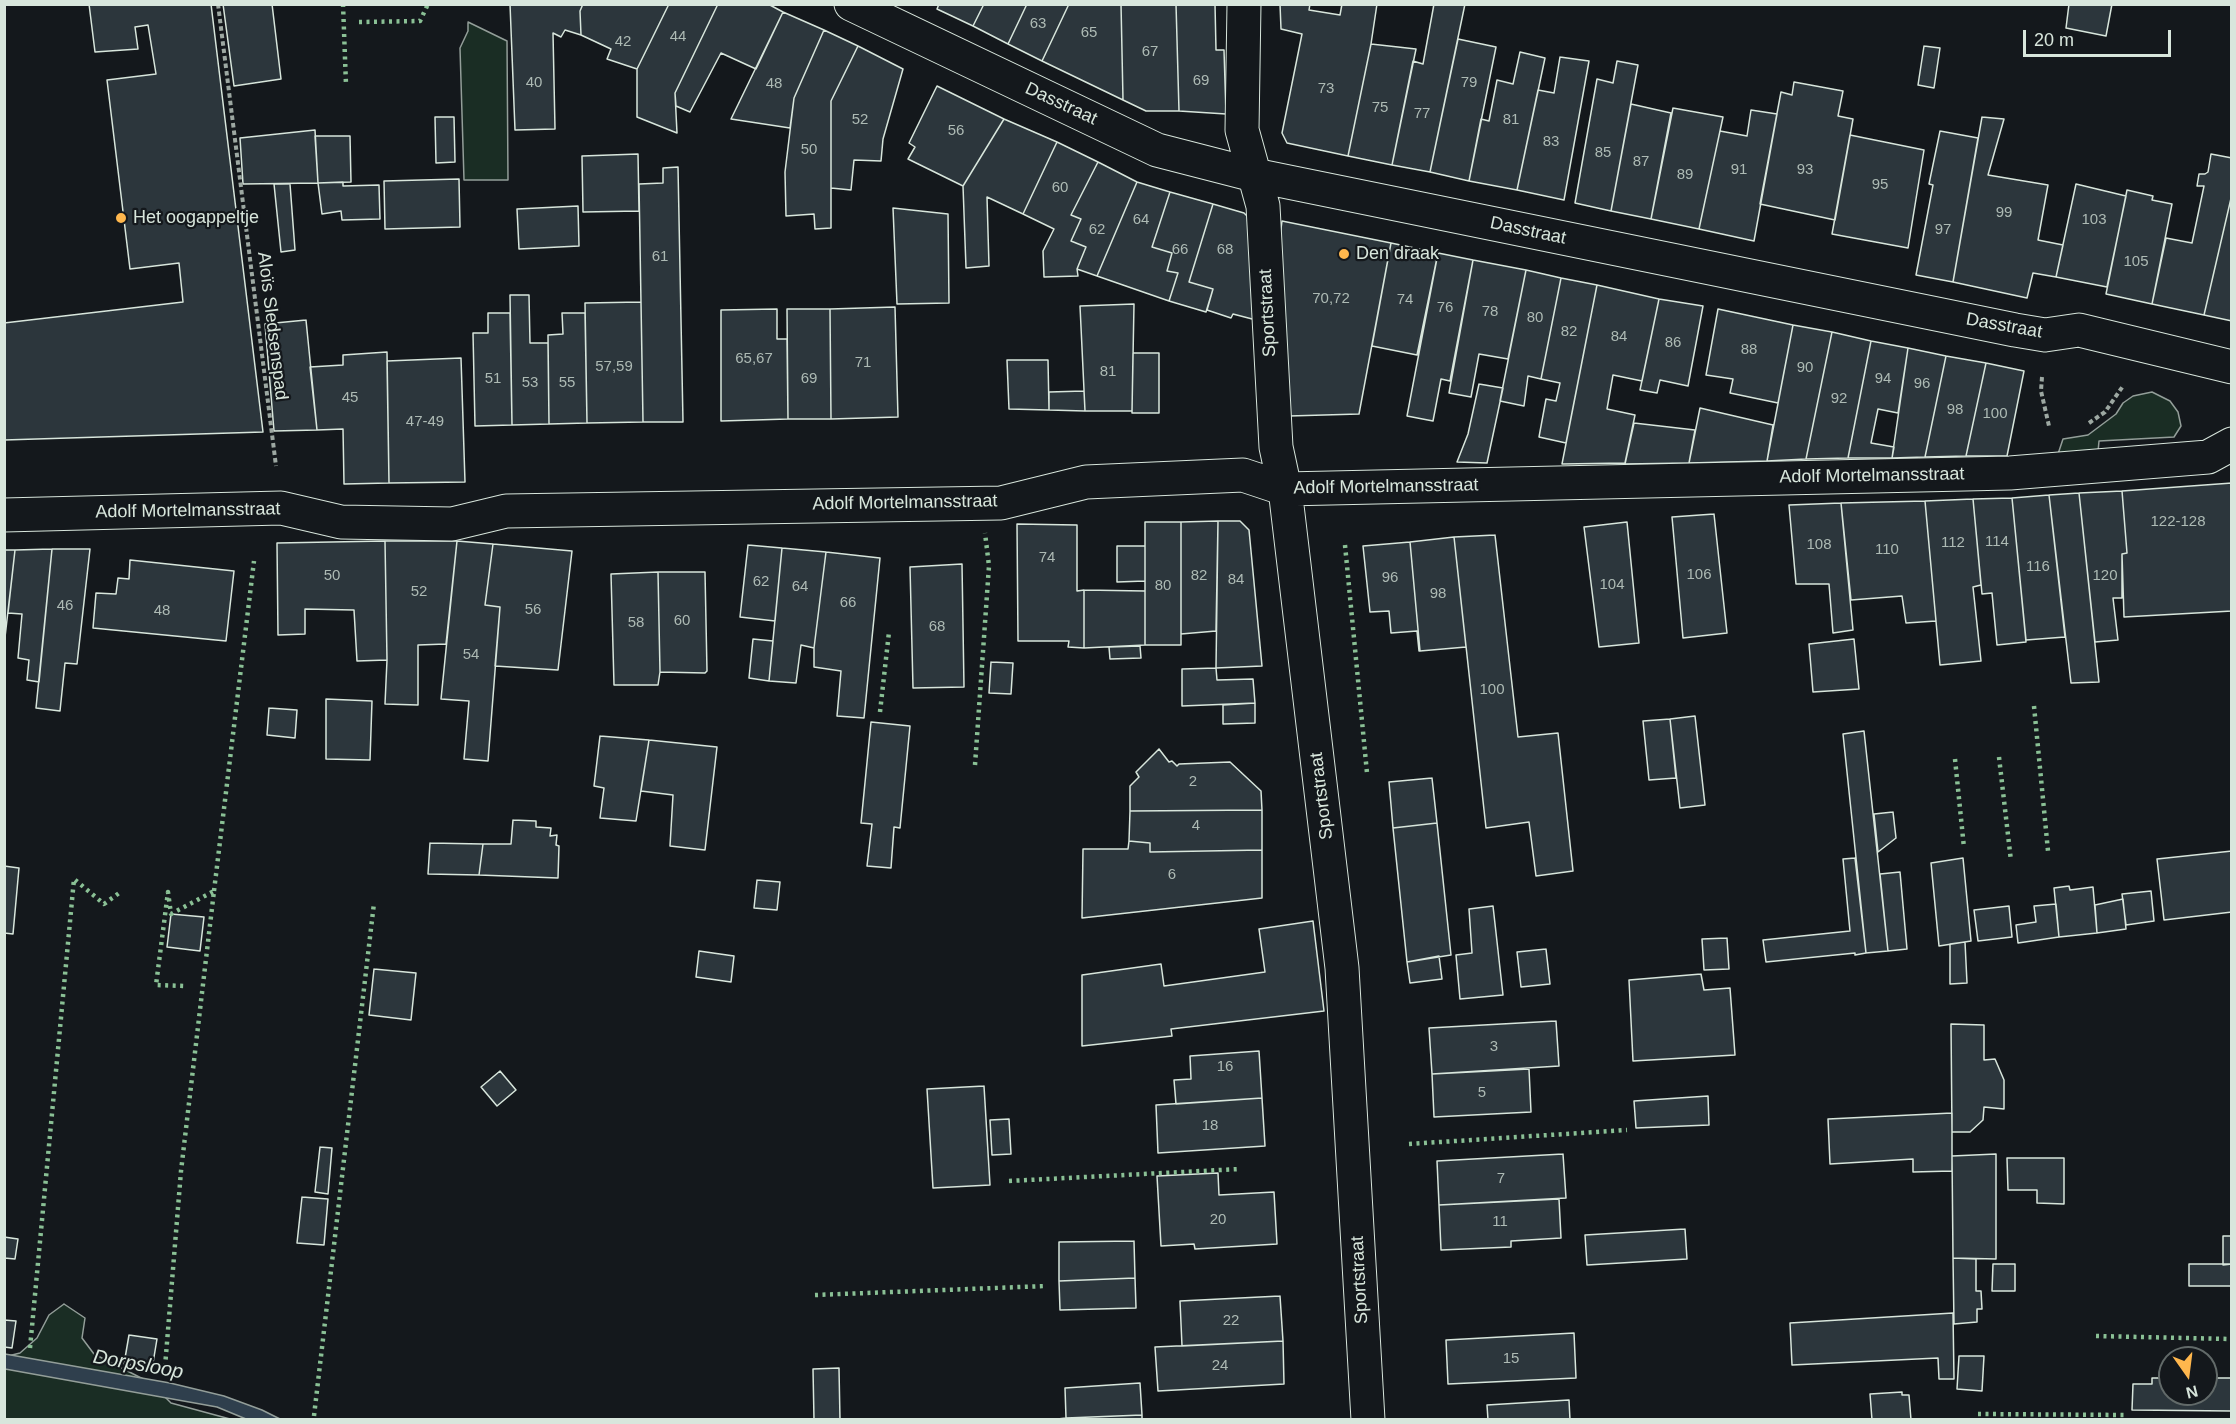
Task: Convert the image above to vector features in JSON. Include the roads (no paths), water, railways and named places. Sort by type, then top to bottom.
[{"type":"street","name":"Dasstraat","points":[[851,4],[1157,150],[1254,175],[2044,335],[2079,330],[2232,367]]},
{"type":"street","name":"Sportstraat","points":[[1244,4],[1242,130],[1263,206],[1276,447],[1285,489],[1342,968],[1368,1419]]},
{"type":"street","name":"Adolf Mortelmansstraat","points":[[4,515],[281,508],[341,522],[452,524],[506,511],[1001,503],[1086,482],[1243,475],[1285,489],[1998,473],[2208,457],[2232,444]]},
{"type":"water","points":[[5,1354],[170,1383],[224,1396],[280,1419],[246,1419],[217,1407],[5,1369]]},
{"type":"place","name":"Het oogappeltje","points":[[121,218]]},
{"type":"place","name":"Den draak","points":[[1344,254]]},
{"type":"water label","name":"Dorpsloop","points":[[138,1365]]}]
